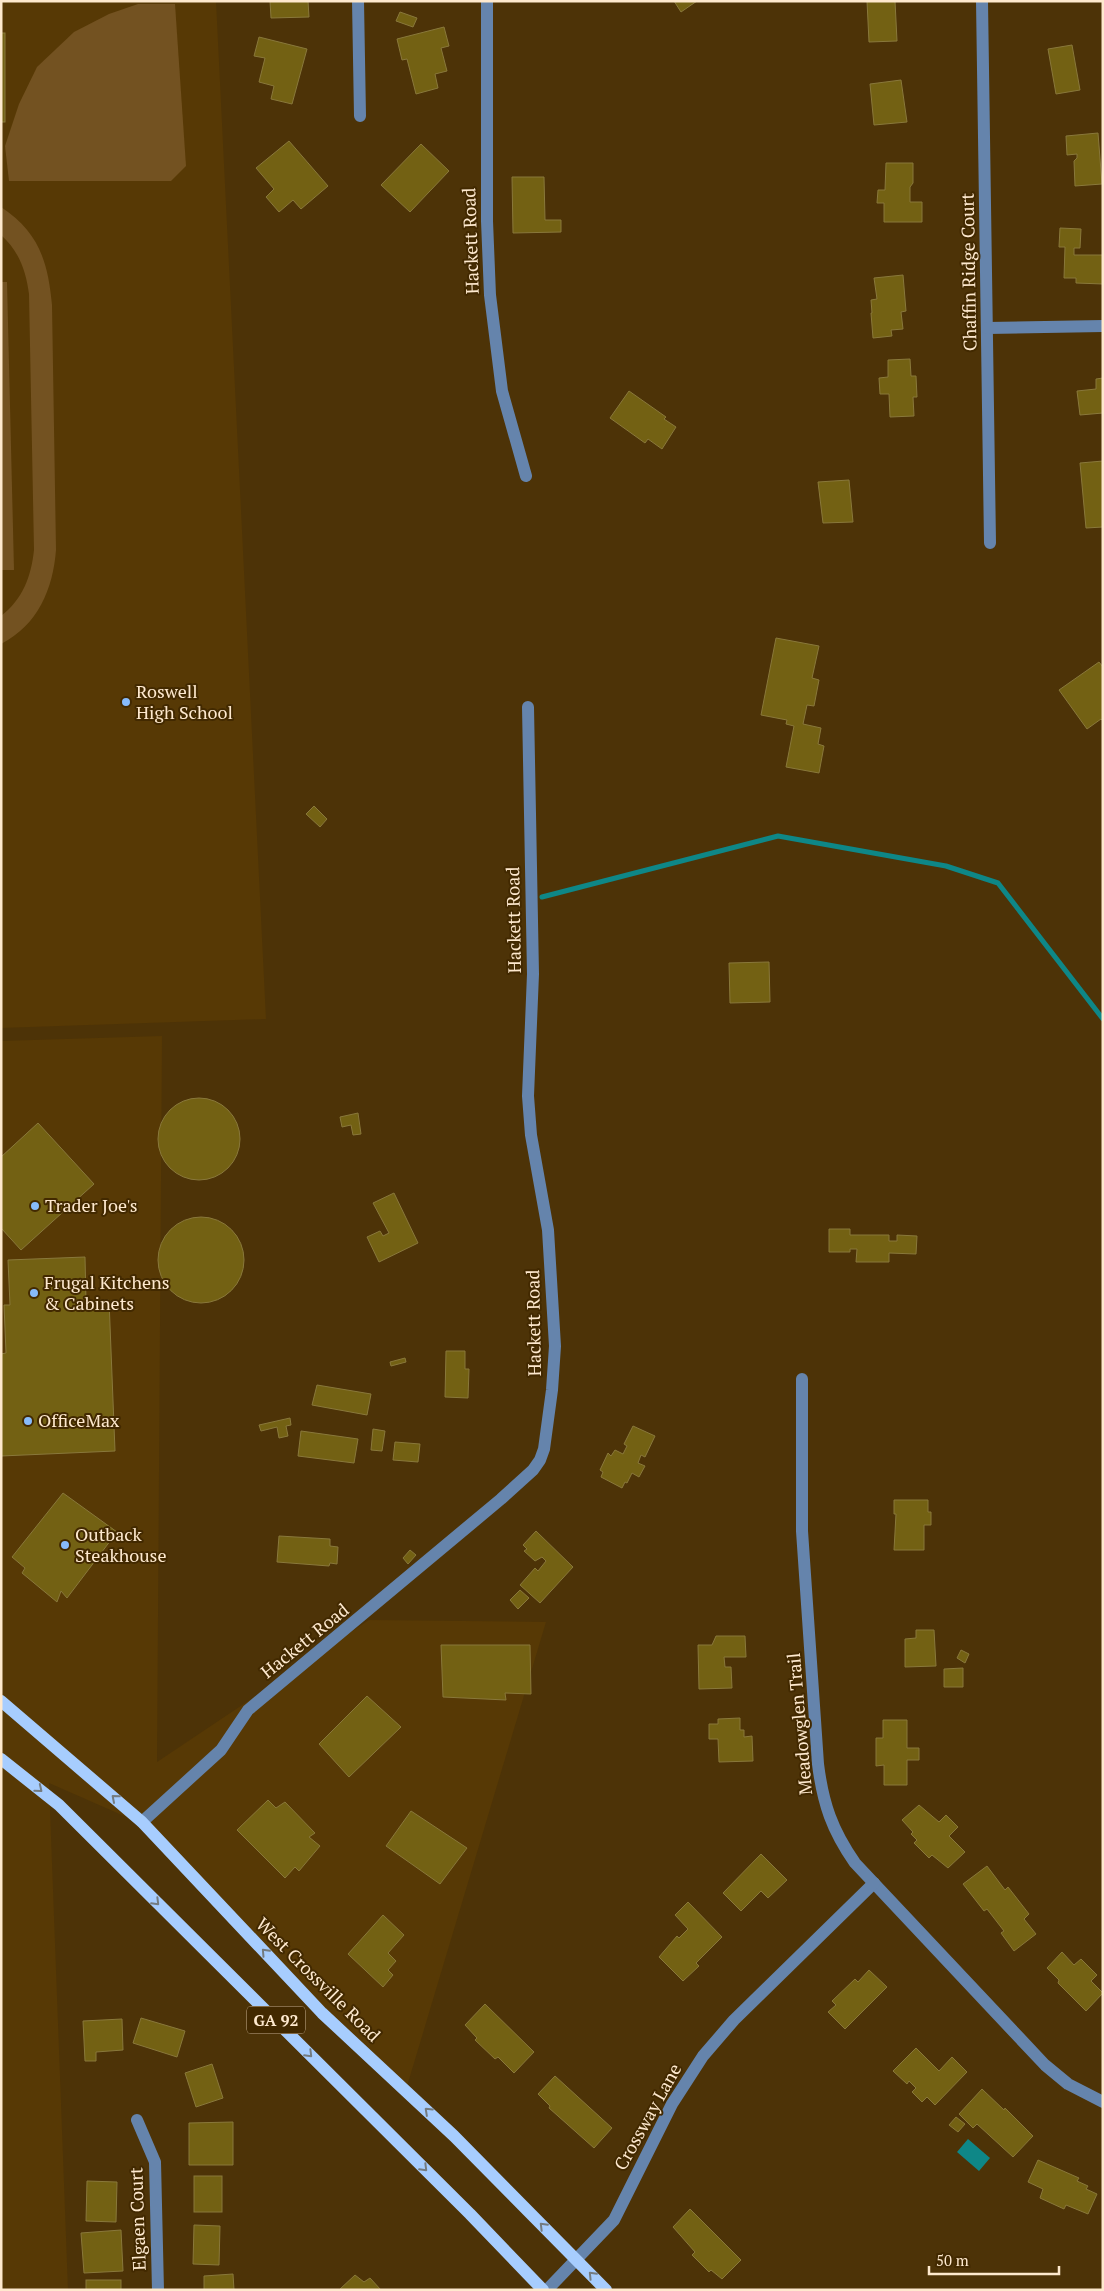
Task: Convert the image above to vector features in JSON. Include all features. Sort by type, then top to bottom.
[{"type":"main road","name":"West Crossville Road","points":[[1,1701],[142,1822],[322,2013],[454,2136],[606,2290]]},
{"type":"main road","name":"GA 92","points":[[1,1759],[59,1805],[470,2214],[543,2290]]},
{"type":"street","points":[[358,1],[360,116]]},
{"type":"street","name":"Hackett Road","points":[[488,1],[486,221],[490,295],[502,391],[526,476]]},
{"type":"street","name":"Chaffin Ridge Court","points":[[982,1],[990,543]]},
{"type":"street","points":[[987,328],[1103,326]]},
{"type":"street","name":"Hackett Road","points":[[142,1822],[221,1750],[248,1710],[501,1499],[532,1470],[542,1454],[552,1390],[555,1346],[548,1230],[531,1134],[528,1096],[533,974],[528,707]]},
{"type":"street","name":"Meadowglen Trail","points":[[802,1379],[802,1531],[822,1794],[830,1821],[841,1843],[855,1863],[1045,2065],[1068,2084],[1103,2102]]},
{"type":"street","name":"Crossway Lane","points":[[547,2290],[578,2260],[614,2220],[672,2104],[703,2056],[734,2020],[874,1884]]},
{"type":"street","name":"Elgaen Court","points":[[137,2120],[155,2162],[158,2290]]},
{"type":"shaded area","name":"Roswell High School","points":[[1,1],[216,1],[266,1019],[1,1028]]},
{"type":"shaded area","points":[[138,4],[175,4],[186,166],[171,181],[9,181],[5,146],[19,104],[37,67],[74,32],[109,14]]},
{"type":"shaded area","points":[[1,207],[14,217],[33,238],[48,275],[52,305],[56,550],[47,592],[34,616],[25,627],[1,644],[1,616],[15,602],[25,587],[31,569],[34,550],[29,294],[21,262],[13,248],[1,235]]},
{"type":"shaded area","points":[[1,282],[7,282],[14,570],[1,570]]},
{"type":"shaded area","points":[[162,1036],[157,1762],[369,1620],[546,1622],[405,2093],[156,1830],[49,1783],[68,2290],[1,2290],[1,1041]]},
{"type":"water","points":[[968,2139],[990,2158],[979,2171],[957,2152]]},
{"type":"building","points":[[270,1],[308,1],[309,17],[271,18]]},
{"type":"building","points":[[674,1],[697,1],[681,12]]},
{"type":"building","points":[[867,1],[895,1],[897,41],[869,42]]},
{"type":"building","points":[[400,12],[417,18],[413,27],[396,21]]},
{"type":"building","points":[[444,27],[449,46],[441,48],[447,71],[435,74],[438,88],[416,94],[407,59],[402,60],[397,39]]},
{"type":"building","points":[[1,33],[5,33],[5,122],[1,122]]},
{"type":"building","points":[[259,37],[307,49],[292,104],[271,99],[274,86],[259,82],[265,58],[254,56]]},
{"type":"building","points":[[1072,45],[1080,90],[1056,94],[1048,49]]},
{"type":"building","points":[[901,80],[907,122],[874,125],[870,84]]},
{"type":"building","points":[[1098,133],[1102,184],[1075,186],[1074,161],[1077,158],[1077,154],[1067,155],[1066,136]]},
{"type":"building","points":[[289,141],[328,186],[301,209],[293,200],[279,212],[266,197],[274,189],[256,168]]},
{"type":"building","points":[[421,144],[449,171],[410,212],[381,185]]},
{"type":"building","points":[[886,163],[913,163],[913,183],[910,187],[910,202],[922,202],[922,222],[884,222],[884,203],[877,203],[878,190],[885,190]]},
{"type":"building","points":[[512,177],[544,177],[545,220],[561,220],[561,232],[513,233]]},
{"type":"building","points":[[1060,228],[1081,229],[1080,248],[1074,248],[1074,255],[1103,255],[1103,284],[1076,283],[1076,278],[1064,278],[1065,247],[1059,247]]},
{"type":"building","points":[[903,275],[906,311],[901,312],[903,329],[891,330],[892,336],[873,338],[871,300],[877,299],[874,278]]},
{"type":"building","points":[[910,359],[911,376],[916,376],[917,397],[913,397],[914,416],[890,417],[889,394],[880,394],[879,378],[888,377],[888,360]]},
{"type":"building","points":[[1103,378],[1103,413],[1080,415],[1077,391],[1096,389],[1096,379]]},
{"type":"building","points":[[629,391],[666,417],[664,419],[676,427],[662,449],[648,439],[645,443],[610,418]]},
{"type":"building","points":[[1103,461],[1103,527],[1086,528],[1080,463]]},
{"type":"building","points":[[849,480],[853,522],[823,523],[818,482]]},
{"type":"building","points":[[776,638],[819,646],[812,678],[819,680],[814,706],[807,705],[803,724],[821,728],[818,744],[824,746],[819,773],[786,767],[794,726],[786,724],[787,720],[761,715]]},
{"type":"building","points":[[1099,662],[1103,667],[1103,721],[1101,719],[1087,729],[1059,690]]},
{"type":"building","points":[[314,806],[327,819],[320,827],[306,814]]},
{"type":"building","points":[[769,962],[770,1002],[730,1003],[729,963]]},
{"type":"building","points":[[199,1098],[215,1101],[228,1110],[237,1123],[240,1139],[237,1155],[228,1168],[215,1177],[199,1180],[183,1177],[170,1168],[161,1155],[158,1139],[161,1123],[170,1110],[183,1101]]},
{"type":"building","points":[[358,1113],[361,1134],[353,1135],[351,1125],[342,1127],[340,1117]]},
{"type":"building","name":"Trader Joe's","points":[[38,1123],[94,1184],[21,1250],[1,1228],[1,1157]]},
{"type":"building","points":[[394,1193],[418,1243],[379,1262],[367,1237],[380,1231],[383,1236],[389,1233],[373,1203]]},
{"type":"building","points":[[201,1217],[217,1220],[225,1224],[237,1236],[241,1244],[244,1260],[241,1276],[237,1284],[225,1296],[217,1300],[201,1303],[185,1300],[177,1296],[165,1284],[161,1276],[158,1260],[161,1244],[165,1236],[177,1224],[185,1220]]},
{"type":"building","points":[[829,1229],[850,1229],[850,1235],[889,1235],[889,1241],[897,1241],[897,1235],[917,1236],[916,1254],[889,1253],[889,1262],[856,1262],[857,1249],[850,1249],[850,1252],[829,1252]]},
{"type":"building","points":[[85,1257],[86,1301],[109,1300],[115,1451],[1,1456],[1,1354],[6,1353],[4,1305],[10,1305],[8,1260]]},
{"type":"building","points":[[446,1351],[465,1351],[465,1369],[469,1369],[468,1398],[445,1397]]},
{"type":"building","points":[[405,1358],[406,1362],[391,1366],[390,1362]]},
{"type":"building","points":[[317,1385],[371,1394],[367,1415],[312,1405]]},
{"type":"building","points":[[290,1418],[291,1425],[286,1426],[288,1436],[279,1438],[277,1427],[261,1431],[259,1425]]},
{"type":"building","points":[[633,1426],[655,1436],[645,1457],[641,1455],[638,1463],[645,1466],[639,1477],[632,1473],[622,1488],[601,1477],[603,1472],[600,1470],[608,1453],[611,1456],[615,1450],[623,1454],[627,1446],[624,1444]]},
{"type":"building","points":[[373,1429],[385,1431],[382,1451],[371,1450]]},
{"type":"building","points":[[301,1431],[358,1439],[354,1463],[298,1456]]},
{"type":"building","points":[[395,1442],[420,1444],[418,1462],[393,1460]]},
{"type":"building","name":"Outback Steakhouse","points":[[63,1493],[117,1532],[67,1598],[61,1591],[57,1602],[22,1573],[25,1568],[12,1557]]},
{"type":"building","points":[[894,1500],[928,1500],[928,1512],[931,1512],[931,1525],[924,1525],[924,1550],[894,1550],[896,1514],[894,1514]]},
{"type":"building","points":[[536,1531],[573,1567],[540,1603],[520,1585],[535,1568],[538,1571],[546,1561],[542,1557],[535,1561],[524,1551],[527,1549],[523,1545]]},
{"type":"building","points":[[279,1536],[330,1539],[330,1546],[338,1547],[337,1564],[330,1563],[329,1566],[277,1562]]},
{"type":"building","points":[[410,1550],[416,1555],[408,1564],[403,1558]]},
{"type":"building","points":[[520,1590],[529,1598],[518,1609],[510,1600]]},
{"type":"building","points":[[916,1630],[934,1630],[936,1666],[905,1667],[905,1639],[916,1638]]},
{"type":"building","points":[[716,1636],[745,1636],[746,1657],[724,1657],[725,1667],[731,1667],[732,1688],[699,1689],[698,1645],[712,1645]]},
{"type":"building","points":[[441,1645],[530,1645],[531,1694],[505,1693],[506,1700],[443,1697]]},
{"type":"building","points":[[961,1650],[969,1654],[965,1663],[957,1658]]},
{"type":"building","points":[[963,1668],[963,1687],[944,1687],[944,1669]]},
{"type":"building","points":[[367,1696],[401,1727],[349,1777],[319,1744]]},
{"type":"building","points":[[740,1718],[740,1730],[744,1730],[744,1737],[752,1736],[753,1761],[719,1762],[718,1739],[709,1739],[709,1724],[718,1724],[718,1719]]},
{"type":"building","points":[[883,1720],[907,1720],[907,1748],[919,1748],[919,1760],[907,1760],[907,1785],[884,1785],[884,1765],[876,1766],[876,1738],[883,1738]]},
{"type":"building","points":[[268,1800],[276,1808],[285,1802],[315,1833],[309,1837],[320,1846],[299,1871],[295,1867],[285,1878],[237,1830]]},
{"type":"building","points":[[919,1805],[939,1822],[946,1815],[958,1827],[949,1836],[965,1852],[948,1868],[932,1855],[929,1858],[914,1843],[917,1840],[911,1834],[913,1832],[902,1820]]},
{"type":"building","points":[[411,1811],[467,1848],[440,1884],[386,1846]]},
{"type":"building","points":[[761,1854],[787,1880],[768,1898],[761,1891],[741,1911],[723,1893]]},
{"type":"building","points":[[987,1866],[1005,1890],[1008,1887],[1029,1914],[1024,1919],[1036,1934],[1014,1951],[1001,1933],[1004,1931],[987,1909],[984,1911],[963,1884]]},
{"type":"building","points":[[688,1902],[722,1937],[696,1963],[699,1966],[683,1981],[659,1957],[677,1936],[679,1938],[688,1929],[675,1915]]},
{"type":"building","points":[[383,1915],[404,1935],[388,1953],[396,1961],[388,1970],[393,1975],[383,1987],[348,1954]]},
{"type":"building","points":[[1062,1952],[1074,1965],[1081,1959],[1097,1975],[1091,1981],[1103,1993],[1086,2011],[1058,1983],[1059,1980],[1047,1968]]},
{"type":"building","points":[[869,1970],[887,1987],[845,2029],[828,2012],[836,2005],[832,2001],[855,1979],[858,1982]]},
{"type":"building","points":[[485,2004],[534,2052],[514,2073],[498,2057],[495,2059],[475,2040],[477,2038],[465,2025]]},
{"type":"building","points":[[141,2018],[185,2031],[177,2057],[133,2043]]},
{"type":"building","points":[[122,2019],[123,2050],[96,2052],[96,2061],[85,2061],[83,2021]]},
{"type":"building","points":[[916,2048],[939,2071],[952,2057],[967,2072],[935,2105],[927,2097],[922,2102],[912,2092],[916,2088],[909,2081],[907,2084],[893,2071]]},
{"type":"building","points":[[212,2064],[223,2098],[196,2107],[185,2073]]},
{"type":"building","points":[[555,2076],[612,2128],[594,2148],[549,2108],[550,2106],[538,2094]]},
{"type":"building","points":[[982,2089],[1004,2110],[1005,2108],[1033,2136],[1013,2157],[977,2124],[973,2128],[959,2114]]},
{"type":"building","points":[[956,2117],[965,2124],[958,2132],[949,2125]]},
{"type":"building","points":[[233,2122],[233,2165],[189,2165],[189,2123]]},
{"type":"building","points":[[1038,2160],[1079,2178],[1077,2181],[1088,2186],[1086,2189],[1097,2194],[1088,2214],[1066,2205],[1064,2209],[1040,2198],[1043,2189],[1028,2182]]},
{"type":"building","points":[[194,2176],[222,2176],[222,2212],[194,2212]]},
{"type":"building","points":[[87,2181],[117,2182],[116,2222],[86,2221]]},
{"type":"building","points":[[690,2209],[741,2260],[722,2279],[711,2270],[709,2272],[692,2255],[695,2252],[673,2227]]},
{"type":"building","points":[[194,2225],[220,2226],[219,2265],[193,2264]]},
{"type":"building","points":[[121,2230],[123,2271],[84,2273],[81,2233]]},
{"type":"building","points":[[233,2274],[234,2290],[204,2290],[204,2276]]},
{"type":"building","points":[[355,2275],[364,2282],[370,2278],[381,2290],[339,2290]]},
{"type":"building","points":[[86,2280],[121,2280],[121,2290],[86,2290]]},
{"type":"waterway","points":[[542,897],[778,836],[946,866],[998,883],[1103,1019]]},
{"type":"place","name":"Roswell High School","points":[[126,702]]},
{"type":"place","name":"Trader Joe's","points":[[35,1206]]},
{"type":"place","name":"Frugal Kitchens & Cabinets","points":[[34,1293]]},
{"type":"place","name":"OfficeMax","points":[[28,1421]]},
{"type":"place","name":"Outback Steakhouse","points":[[65,1545]]}]
